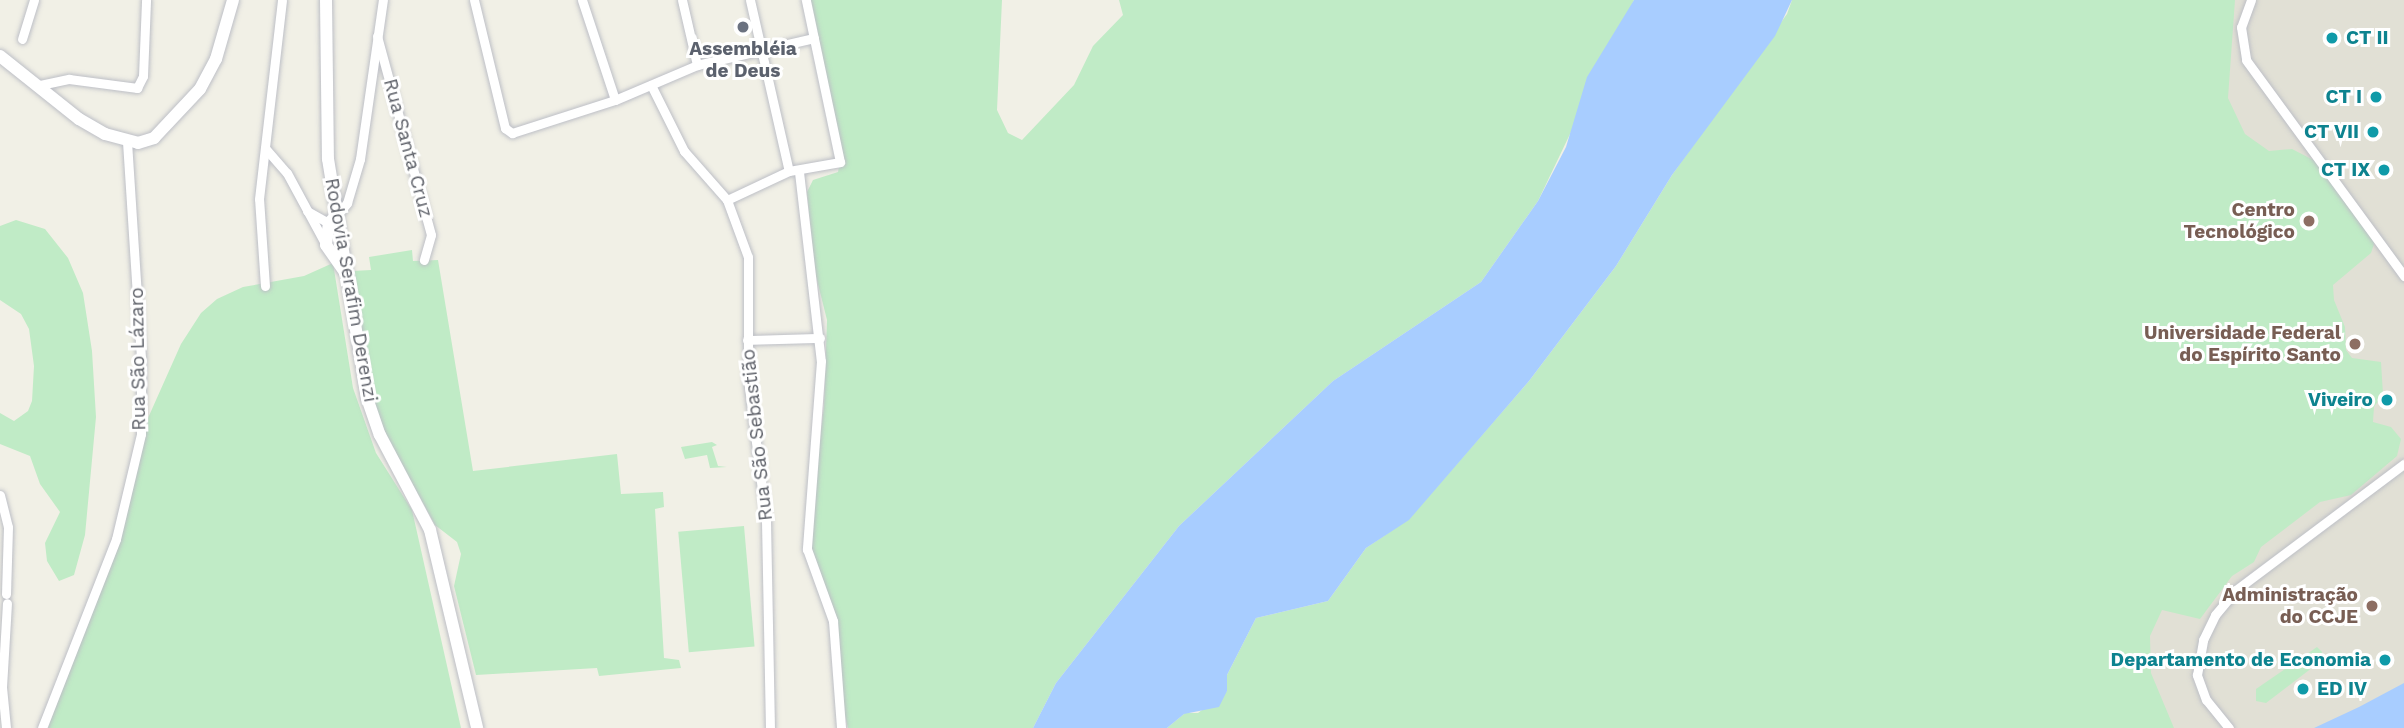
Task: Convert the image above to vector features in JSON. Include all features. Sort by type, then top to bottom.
[{"type":"main road","points":[[0,56],[40,85],[79,119],[127,142],[154,138],[200,89],[216,59],[233,0]]},
{"type":"main road","name":"Rodovia Serafim Derenzi","points":[[327,0],[325,114],[333,219],[347,275],[367,398],[380,435],[430,530],[477,728]]},
{"type":"main road","points":[[333,219],[327,246],[347,275]]},
{"type":"street","points":[[22,39],[34,0]]},
{"type":"street","points":[[40,85],[69,79],[137,88],[143,76],[146,0]]},
{"type":"street","points":[[265,286],[259,199],[282,0]]},
{"type":"street","points":[[305,210],[333,219],[347,203],[359,159],[383,0]]},
{"type":"street","points":[[474,0],[508,131],[615,100],[697,65],[814,38]]},
{"type":"street","points":[[582,0],[615,100]]},
{"type":"street","points":[[682,0],[697,65]]},
{"type":"street","points":[[750,0],[766,78],[794,172],[820,338],[807,549],[834,621],[841,728]]},
{"type":"street","points":[[727,200],[794,172],[838,163],[841,158],[806,0]]},
{"type":"street","points":[[2251,0],[2241,27],[2246,60],[2404,276]]},
{"type":"street","name":"Rua Santa Cruz","points":[[377,36],[431,235],[424,260]]},
{"type":"street","name":"Rua São Sebastião","points":[[652,85],[684,150],[727,200],[748,257],[747,340],[766,521],[770,728]]},
{"type":"street","name":"Rua São Lázaro","points":[[42,728],[116,539],[141,435],[141,358],[127,142]]},
{"type":"street","points":[[265,148],[287,173],[327,246]]},
{"type":"street","points":[[747,340],[820,338]]},
{"type":"street","points":[[2229,728],[2206,700],[2197,674],[2203,640],[2215,615],[2236,590],[2404,464]]},
{"type":"street","points":[[0,495],[8,527],[1,687],[6,728]]},
{"type":"shaded area","name":"Universidade Federal do Espírito Santo","points":[[2179,0],[2404,0],[2404,728],[2124,728]]},
{"type":"green space","points":[[810,0],[1002,0],[997,110],[1008,133],[1022,140],[1074,85],[1093,46],[1123,15],[1119,0],[1634,0],[1538,201],[1481,282],[1333,381],[1179,526],[1056,683],[1033,728],[848,728],[838,686],[839,634],[812,554],[809,523],[824,407],[827,320],[815,272],[807,192],[813,180],[838,172],[841,156]]},
{"type":"green space","points":[[1792,0],[2235,0],[2228,98],[2245,134],[2269,151],[2292,149],[2325,166],[2375,241],[2371,253],[2333,285],[2334,300],[2345,327],[2346,350],[2352,358],[2381,362],[2383,394],[2374,407],[2373,422],[2391,427],[2401,439],[2397,456],[2351,495],[2320,502],[2261,547],[2254,562],[2232,576],[2200,619],[2162,610],[2150,636],[2151,673],[2174,728],[1167,728],[1185,713],[1198,713],[1227,691],[1227,675],[1256,618],[1328,601],[1366,548],[1409,519],[1529,381],[1616,266],[1672,175],[1787,14]]},
{"type":"green space","points":[[16,220],[45,229],[68,258],[83,293],[92,351],[96,417],[85,535],[74,575],[59,581],[47,561],[45,543],[60,512],[40,484],[30,456],[0,444],[0,413],[14,421],[28,411],[32,401],[34,366],[29,329],[21,314],[0,300],[0,226]]},
{"type":"green space","points":[[412,250],[413,261],[438,260],[473,471],[617,454],[621,494],[663,492],[664,507],[655,509],[664,658],[679,660],[681,668],[599,676],[597,668],[476,675],[454,586],[461,554],[457,542],[435,525],[383,430],[370,391],[352,271],[371,270],[369,257]]},
{"type":"green space","points":[[333,263],[353,388],[376,453],[412,510],[461,728],[48,728],[130,502],[148,418],[181,344],[201,313],[217,299],[243,287],[304,276]]},
{"type":"green space","points":[[712,442],[717,445],[712,447],[718,466],[727,467],[710,468],[707,455],[685,459],[681,447]]},
{"type":"green space","points":[[744,526],[755,647],[689,652],[678,532]]},
{"type":"green space","points":[[2317,647],[2322,652],[2321,661],[2266,703],[2256,701],[2256,689]]},
{"type":"water","points":[[1634,0],[1792,0],[1775,36],[1672,175],[1616,266],[1529,381],[1409,520],[1366,548],[1328,601],[1256,618],[1227,675],[1227,691],[1219,707],[1184,714],[1167,728],[1033,728],[1056,683],[1179,526],[1333,381],[1481,282],[1538,201],[1566,147],[1587,77]]},
{"type":"water","points":[[2404,683],[2404,728],[2314,728],[2359,707]]},
{"type":"place","name":"Assembléia de Deus","points":[[743,27]]},
{"type":"place","name":"CT II","points":[[2332,38]]},
{"type":"place","name":"CT I","points":[[2376,97]]},
{"type":"place","name":"CT VII","points":[[2373,132]]},
{"type":"place","name":"CT IX","points":[[2384,170]]},
{"type":"place","name":"Centro Tecnológico","points":[[2309,221]]},
{"type":"place","name":"Universidade Federal do Espírito Santo","points":[[2355,344]]},
{"type":"place","name":"Viveiro","points":[[2387,400]]},
{"type":"place","name":"Administração do CCJE","points":[[2372,606]]},
{"type":"place","name":"Departamento de Economia","points":[[2385,660]]},
{"type":"place","name":"ED IV","points":[[2303,689]]}]
